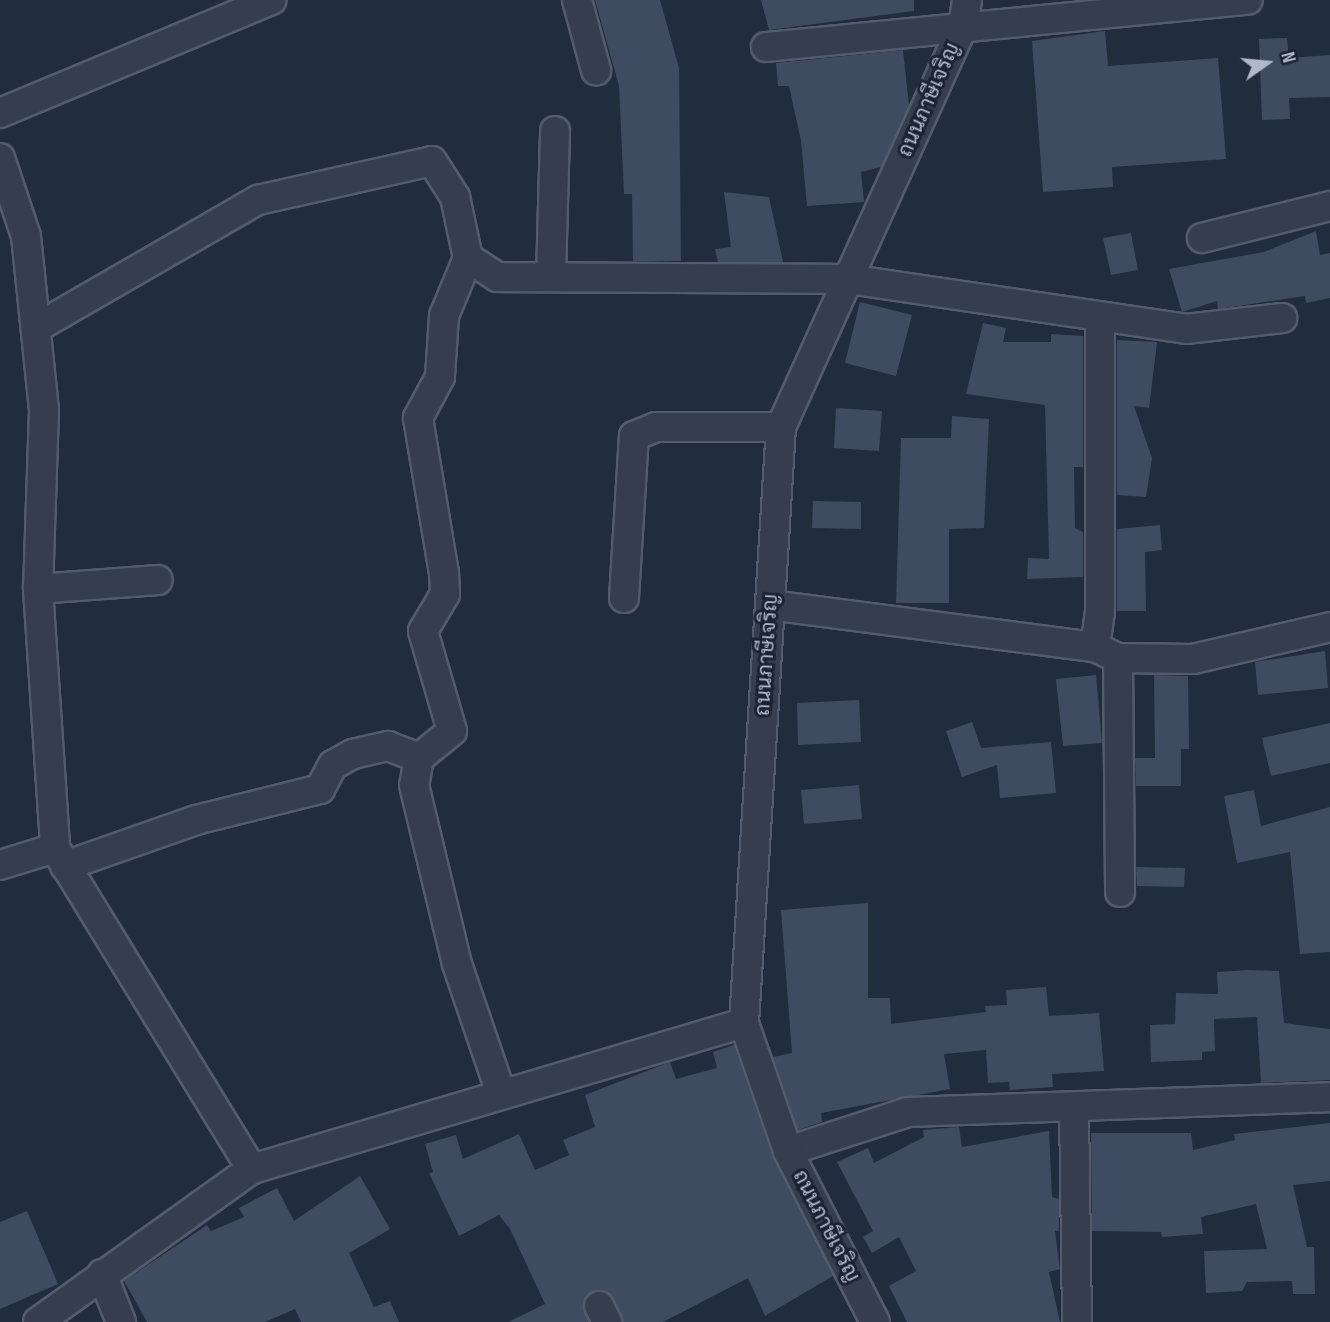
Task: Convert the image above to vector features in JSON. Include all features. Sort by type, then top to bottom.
[{"type":"street","points":[[0,113],[271,0]]},
{"type":"street","points":[[577,0],[596,70]]},
{"type":"street","points":[[766,47],[965,13],[1248,0]]},
{"type":"street","name":"ถนนภาษีเจริญ","points":[[875,1322],[788,1151],[744,1023],[781,427],[965,13]]},
{"type":"street","points":[[551,276],[555,131]]},
{"type":"street","points":[[0,158],[26,236],[44,410],[38,589],[60,857],[252,1169]]},
{"type":"street","points":[[36,328],[258,200],[432,161],[455,197],[468,258],[444,316],[440,377],[418,418],[444,573],[444,594],[423,631],[452,731],[419,758],[414,785],[457,964],[501,1093]]},
{"type":"street","points":[[1202,238],[1330,206]]},
{"type":"street","points":[[468,258],[497,277],[848,279],[1100,319],[1186,329],[1282,317]]},
{"type":"street","points":[[1100,319],[1100,613],[1106,652],[1120,892]]},
{"type":"street","points":[[624,598],[634,436],[656,427],[781,427]]},
{"type":"street","points":[[38,589],[158,580]]},
{"type":"street","points":[[770,605],[1106,652],[1194,659],[1330,627]]},
{"type":"street","points":[[0,864],[60,857],[320,789],[333,765],[353,754],[388,746],[419,758]]},
{"type":"street","points":[[38,1322],[252,1169],[744,1023]]},
{"type":"street","points":[[788,1151],[908,1112],[1330,1097]]},
{"type":"street","points":[[1074,1107],[1077,1322]]},
{"type":"street","points":[[102,1274],[121,1322]]},
{"type":"building","points":[[595,0],[660,0],[679,68],[681,261],[633,261],[632,194],[624,194],[619,86]]},
{"type":"building","points":[[761,0],[914,0],[914,11],[769,30]]},
{"type":"building","points":[[1105,31],[1108,66],[1218,58],[1226,159],[1112,167],[1113,187],[1043,192],[1032,41]]},
{"type":"building","points":[[1287,38],[1289,58],[1330,55],[1330,97],[1289,98],[1290,119],[1262,120],[1259,39]]},
{"type":"building","points":[[903,50],[909,105],[881,167],[861,172],[864,202],[807,206],[801,141],[789,86],[778,86],[776,63]]},
{"type":"building","points":[[724,192],[769,197],[783,262],[718,262],[715,249],[731,247]]},
{"type":"building","points":[[1316,231],[1320,255],[1330,253],[1330,298],[1306,303],[1305,296],[1218,309],[1217,301],[1182,312],[1169,269],[1264,252]]},
{"type":"building","points":[[1131,233],[1138,270],[1111,275],[1103,238]]},
{"type":"building","points":[[860,302],[912,315],[896,376],[845,363]]},
{"type":"building","points":[[983,323],[1006,328],[1003,342],[1051,342],[1051,334],[1083,336],[1083,467],[1074,467],[1075,528],[1083,532],[1083,577],[1027,579],[1028,558],[1049,559],[1045,405],[966,394]]},
{"type":"building","points":[[1117,340],[1157,342],[1149,408],[1134,406],[1152,458],[1146,497],[1117,495]]},
{"type":"building","points":[[836,408],[882,411],[879,451],[834,448]]},
{"type":"building","points":[[952,416],[989,419],[984,528],[949,529],[949,603],[896,603],[901,438],[951,438]]},
{"type":"building","points":[[813,501],[861,502],[861,529],[812,528]]},
{"type":"building","points":[[1160,525],[1162,550],[1145,552],[1146,611],[1117,611],[1117,529]]},
{"type":"building","points":[[1325,651],[1328,688],[1258,695],[1255,662]]},
{"type":"building","points":[[1096,675],[1102,743],[1063,746],[1056,679]]},
{"type":"building","points":[[1154,675],[1188,676],[1189,749],[1181,749],[1181,786],[1136,786],[1135,758],[1155,758]]},
{"type":"building","points":[[859,700],[861,742],[798,745],[797,703]]},
{"type":"building","points":[[972,722],[981,748],[1051,742],[1056,793],[1000,798],[997,765],[962,777],[946,731]]},
{"type":"building","points":[[1330,723],[1330,763],[1271,776],[1262,738]]},
{"type":"building","points":[[859,785],[862,819],[804,824],[801,790]]},
{"type":"building","points":[[1254,790],[1261,826],[1330,807],[1330,952],[1300,954],[1290,852],[1237,863],[1224,796]]},
{"type":"building","points":[[1136,867],[1185,868],[1184,887],[1137,886]]},
{"type":"building","points":[[868,903],[868,998],[890,998],[891,1024],[986,1012],[985,1006],[1007,1005],[1006,990],[1046,987],[1049,1016],[1099,1013],[1104,1071],[1052,1074],[1053,1087],[1010,1090],[1009,1082],[988,1083],[986,1050],[944,1054],[950,1089],[821,1113],[822,1122],[798,1130],[773,1057],[792,1053],[781,910]]},
{"type":"building","points":[[1279,971],[1284,1023],[1330,1029],[1330,1080],[1261,1083],[1257,1017],[1214,1019],[1215,1051],[1202,1052],[1202,1060],[1151,1062],[1150,1025],[1175,1024],[1176,993],[1218,994],[1217,972]]},
{"type":"building","points":[[734,1045],[773,1158],[833,1276],[765,1316],[748,1278],[663,1322],[623,1322],[613,1298],[599,1289],[585,1297],[588,1322],[508,1322],[545,1304],[510,1229],[499,1215],[459,1236],[429,1173],[433,1172],[425,1144],[456,1135],[463,1159],[519,1134],[535,1170],[569,1155],[563,1140],[595,1127],[585,1095],[670,1062],[676,1079],[717,1068],[713,1052]]},
{"type":"building","points":[[1330,1123],[1330,1181],[1293,1185],[1307,1247],[1314,1247],[1315,1294],[1293,1294],[1292,1281],[1247,1282],[1242,1291],[1206,1293],[1204,1251],[1267,1249],[1256,1204],[1201,1217],[1203,1234],[1162,1237],[1161,1232],[1092,1231],[1091,1133],[1191,1133],[1193,1150],[1235,1140],[1234,1134]]},
{"type":"building","points":[[959,1127],[962,1147],[1049,1131],[1052,1197],[1059,1199],[1059,1231],[1055,1231],[1060,1269],[1049,1272],[1060,1322],[907,1322],[889,1286],[916,1271],[899,1237],[872,1253],[863,1237],[873,1231],[837,1162],[868,1148],[874,1163],[924,1137],[923,1130]]},
{"type":"building","points":[[360,1176],[390,1229],[349,1253],[374,1307],[390,1301],[399,1322],[301,1322],[295,1309],[265,1322],[147,1322],[124,1281],[207,1225],[211,1231],[244,1217],[239,1208],[277,1188],[294,1221]]},
{"type":"building","points":[[27,1211],[58,1284],[0,1309],[0,1222]]}]
